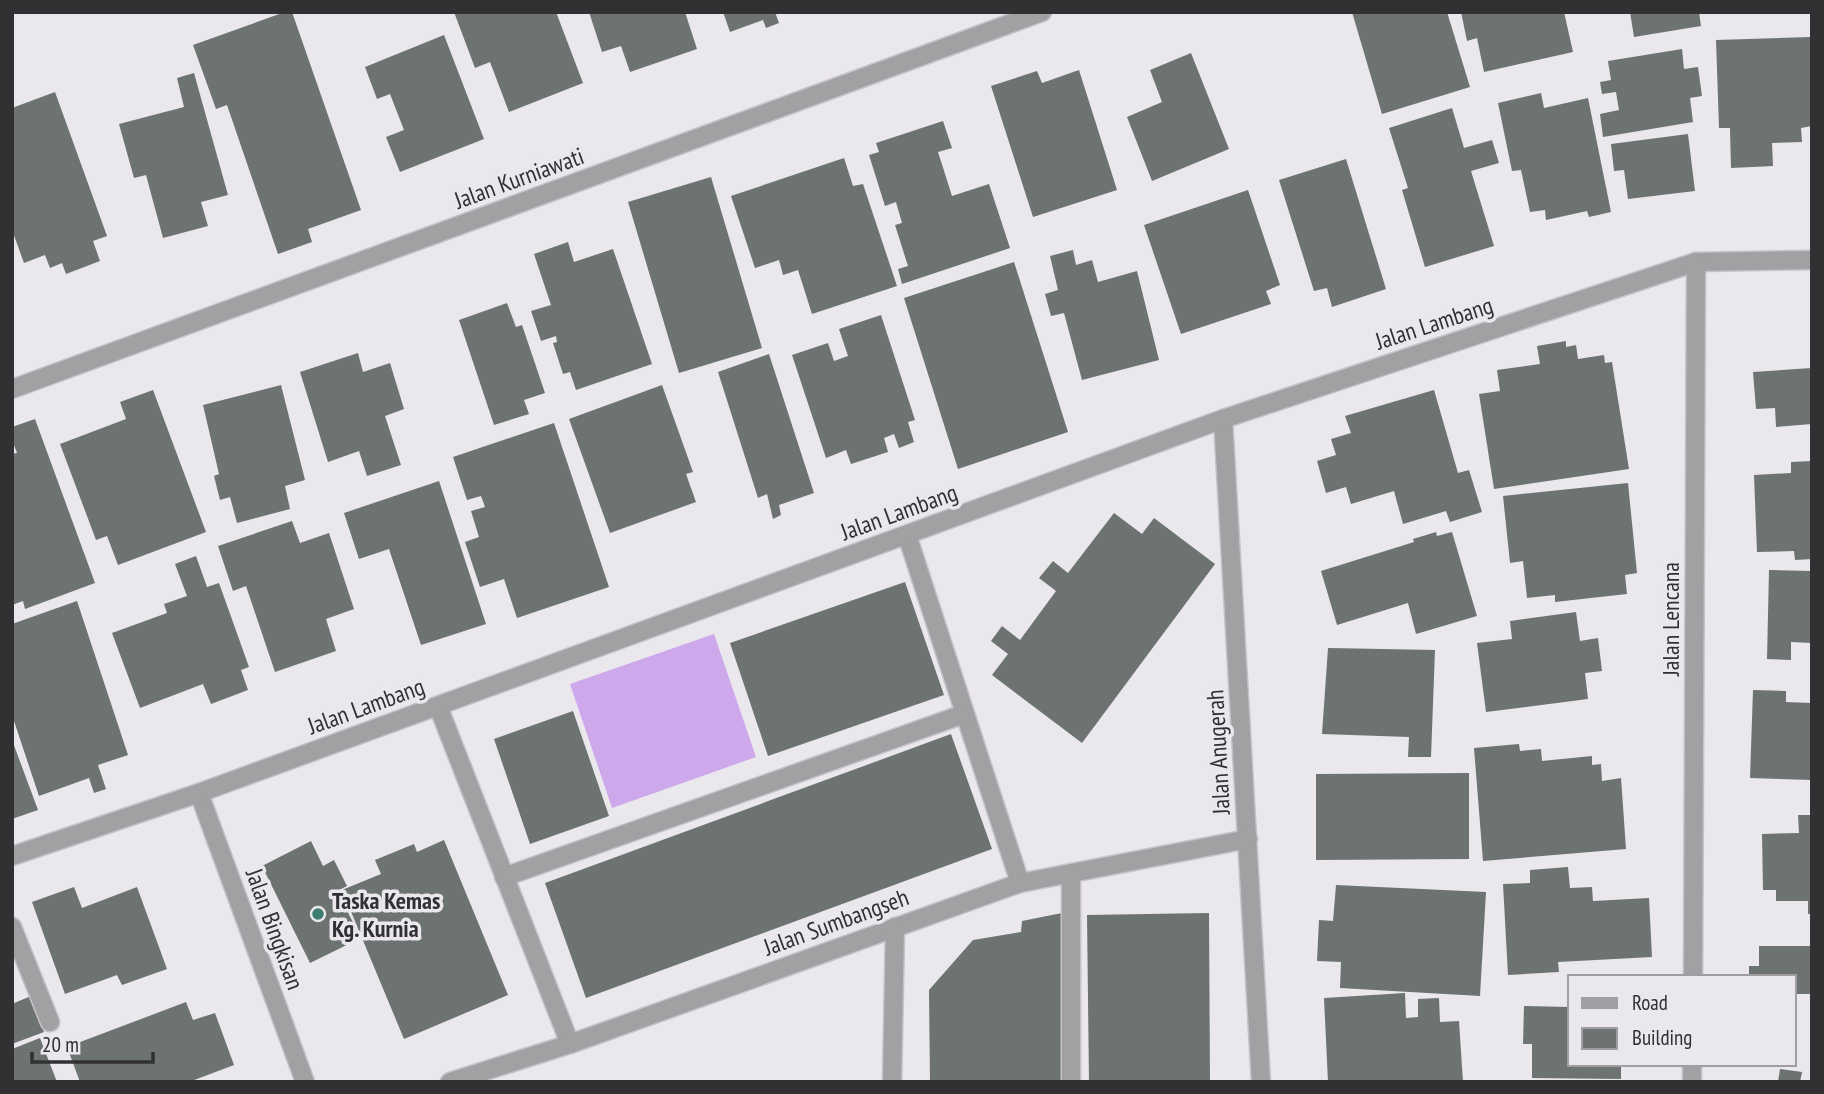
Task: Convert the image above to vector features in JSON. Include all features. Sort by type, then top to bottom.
[{"type":"street","name":"Jalan Kurniawati","points":[[12,389],[1042,12]]},
{"type":"street","name":"Jalan Lambang","points":[[12,856],[199,793],[1223,419],[1696,262],[1812,260]]},
{"type":"street","name":"Jalan Lencana","points":[[1693,975],[1696,262]]},
{"type":"street","name":"Jalan Anugerah","points":[[1223,419],[1261,1082]]},
{"type":"street","points":[[907,535],[1020,883]]},
{"type":"street","points":[[438,706],[570,1044]]},
{"type":"street","points":[[504,877],[964,714]]},
{"type":"street","name":"Jalan Bingkisan","points":[[199,793],[305,1082]]},
{"type":"street","name":"Jalan Sumbangseh","points":[[450,1082],[570,1044],[1020,883],[1248,839]]},
{"type":"street","points":[[1071,1082],[1072,873]]},
{"type":"street","points":[[12,927],[50,1022]]},
{"type":"street","points":[[892,1082],[895,927]]},
{"type":"shaded area","points":[[714,634],[756,757],[612,808],[570,684]]},
{"type":"building","points":[[285,12],[292,12],[361,210],[308,229],[312,242],[278,254],[227,105],[216,109],[193,45]]},
{"type":"building","points":[[454,12],[556,12],[583,83],[509,112],[490,62],[475,68]]},
{"type":"building","points":[[589,12],[685,12],[697,49],[630,72],[621,46],[602,52]]},
{"type":"building","points":[[723,12],[775,12],[779,23],[766,28],[763,20],[730,32]]},
{"type":"building","points":[[1352,12],[1447,12],[1470,87],[1382,114]]},
{"type":"building","points":[[1461,12],[1564,12],[1573,52],[1484,72],[1477,38],[1467,41]]},
{"type":"building","points":[[1630,12],[1699,12],[1701,26],[1634,37]]},
{"type":"building","points":[[444,35],[484,139],[400,172],[386,137],[404,130],[390,94],[377,99],[365,67]]},
{"type":"building","points":[[1810,37],[1812,126],[1801,128],[1802,142],[1772,143],[1773,166],[1731,168],[1730,128],[1719,128],[1716,40]]},
{"type":"building","points":[[1682,49],[1684,69],[1698,67],[1702,96],[1690,98],[1693,122],[1603,137],[1600,114],[1619,110],[1616,92],[1602,94],[1600,82],[1611,80],[1608,61]]},
{"type":"building","points":[[1191,53],[1229,149],[1152,181],[1127,117],[1162,102],[1150,70]]},
{"type":"building","points":[[1079,70],[1117,190],[1033,217],[991,86],[1037,71],[1042,83]]},
{"type":"building","points":[[194,73],[228,195],[201,202],[208,226],[163,238],[146,175],[134,178],[119,124],[184,107],[177,78]]},
{"type":"building","points":[[55,92],[107,236],[93,241],[100,261],[66,274],[62,263],[50,268],[45,255],[24,263],[12,230],[12,108]]},
{"type":"building","points":[[1541,93],[1544,108],[1588,98],[1611,212],[1589,217],[1587,211],[1546,220],[1545,210],[1530,212],[1521,170],[1512,171],[1498,103]]},
{"type":"building","points":[[1452,108],[1464,148],[1492,140],[1499,163],[1471,171],[1494,246],[1425,267],[1402,190],[1408,188],[1389,128]]},
{"type":"building","points":[[943,121],[952,148],[938,152],[952,196],[989,184],[1010,248],[902,284],[898,269],[908,266],[895,225],[902,223],[896,202],[885,206],[869,155],[879,152],[876,143]]},
{"type":"building","points":[[1688,134],[1695,191],[1628,199],[1624,170],[1614,171],[1611,144]]},
{"type":"building","points":[[844,158],[853,186],[863,184],[897,286],[812,314],[798,270],[783,275],[779,260],[755,268],[731,196]]},
{"type":"building","points":[[1346,159],[1386,289],[1332,307],[1327,288],[1314,291],[1279,180]]},
{"type":"building","points":[[711,177],[762,348],[679,373],[628,202]]},
{"type":"building","points":[[1248,190],[1280,285],[1266,291],[1271,304],[1181,334],[1144,225]]},
{"type":"building","points":[[568,242],[574,262],[613,249],[652,364],[576,390],[570,372],[563,374],[553,343],[557,342],[556,336],[541,341],[531,311],[551,305],[534,254]]},
{"type":"building","points":[[1073,250],[1076,265],[1092,260],[1098,282],[1137,271],[1159,360],[1082,380],[1064,313],[1051,316],[1045,294],[1058,290],[1050,256]]},
{"type":"building","points":[[1014,262],[1068,432],[958,469],[904,298]]},
{"type":"building","points":[[507,303],[516,327],[522,325],[545,393],[524,400],[529,414],[494,425],[459,320]]},
{"type":"building","points":[[881,315],[915,420],[908,422],[914,442],[899,448],[894,434],[884,438],[888,452],[851,464],[846,450],[826,458],[792,355],[828,343],[834,361],[848,356],[839,329]]},
{"type":"building","points":[[1566,341],[1566,347],[1576,345],[1578,359],[1604,355],[1605,363],[1612,362],[1629,469],[1494,489],[1479,394],[1500,391],[1497,370],[1540,364],[1537,346]]},
{"type":"building","points":[[358,353],[363,372],[390,363],[404,409],[385,416],[401,465],[367,476],[359,451],[328,462],[300,372]]},
{"type":"building","points":[[769,354],[814,493],[779,505],[781,515],[773,519],[767,494],[758,498],[718,372]]},
{"type":"building","points":[[1812,368],[1812,424],[1776,427],[1775,408],[1756,409],[1753,372]]},
{"type":"building","points":[[281,385],[305,480],[285,486],[290,509],[237,523],[230,497],[220,500],[214,476],[219,474],[203,405]]},
{"type":"building","points":[[662,385],[693,472],[686,474],[696,502],[610,533],[569,419]]},
{"type":"building","points":[[153,390],[206,532],[118,565],[107,536],[96,540],[60,444],[126,419],[120,402]]},
{"type":"building","points":[[1434,390],[1458,473],[1469,470],[1482,512],[1450,522],[1446,511],[1403,524],[1394,491],[1351,504],[1346,487],[1326,493],[1317,461],[1336,455],[1331,439],[1351,433],[1345,416]]},
{"type":"building","points":[[35,419],[95,583],[25,609],[23,601],[12,605],[12,454],[17,453],[12,440],[12,427]]},
{"type":"building","points":[[554,423],[609,587],[517,618],[504,579],[480,587],[465,542],[479,537],[471,511],[485,507],[481,496],[467,500],[453,457]]},
{"type":"building","points":[[1812,461],[1812,559],[1795,560],[1794,551],[1757,552],[1754,475],[1791,473],[1791,462]]},
{"type":"building","points":[[439,481],[486,624],[421,645],[389,549],[359,559],[344,513]]},
{"type":"building","points":[[1628,483],[1637,573],[1625,575],[1627,594],[1555,602],[1555,595],[1527,598],[1523,561],[1510,563],[1503,496]]},
{"type":"building","points":[[1114,513],[1142,534],[1154,518],[1215,564],[1082,743],[992,675],[1008,654],[991,641],[1002,626],[1020,640],[1056,591],[1039,578],[1053,561],[1068,573]]},
{"type":"building","points":[[292,521],[300,543],[329,533],[354,609],[326,619],[336,651],[275,672],[246,586],[233,591],[218,546]]},
{"type":"building","points":[[1436,532],[1437,536],[1452,532],[1477,616],[1416,634],[1408,603],[1337,625],[1321,571],[1414,542],[1413,539]]},
{"type":"building","points":[[196,556],[207,587],[219,583],[249,667],[241,670],[248,690],[211,704],[203,684],[140,708],[112,633],[167,613],[164,604],[187,596],[175,564]]},
{"type":"building","points":[[1769,570],[1812,571],[1812,643],[1791,642],[1791,660],[1767,659]]},
{"type":"building","points":[[905,582],[944,695],[768,756],[730,643]]},
{"type":"building","points":[[77,601],[128,755],[98,765],[106,789],[94,793],[89,778],[39,796],[12,715],[12,624]]},
{"type":"building","points":[[1576,612],[1580,641],[1598,638],[1602,671],[1585,673],[1588,699],[1486,712],[1477,643],[1512,639],[1510,621]]},
{"type":"building","points":[[1328,648],[1435,650],[1431,757],[1408,757],[1409,737],[1322,734]]},
{"type":"building","points":[[1753,690],[1786,691],[1786,702],[1812,703],[1812,780],[1750,778]]},
{"type":"building","points":[[573,711],[609,816],[530,844],[494,739]]},
{"type":"building","points":[[951,734],[992,849],[586,998],[545,883]]},
{"type":"building","points":[[12,740],[38,810],[12,819]]},
{"type":"building","points":[[1519,744],[1520,751],[1541,749],[1542,761],[1592,756],[1592,765],[1601,764],[1602,781],[1621,778],[1626,849],[1483,861],[1474,748]]},
{"type":"building","points":[[1469,773],[1469,859],[1316,860],[1316,774]]},
{"type":"building","points":[[1798,815],[1812,815],[1812,914],[1808,914],[1808,901],[1776,901],[1776,890],[1763,890],[1762,834],[1799,833]]},
{"type":"building","points":[[444,840],[508,995],[404,1039],[342,890],[381,874],[375,860],[414,844],[417,852]]},
{"type":"building","name":"Taska Kemas Kg. Kurnia","points":[[311,841],[323,866],[334,860],[347,886],[337,891],[361,938],[310,963],[262,866]]},
{"type":"building","points":[[1568,867],[1570,888],[1592,887],[1593,901],[1649,898],[1652,957],[1558,962],[1559,972],[1508,975],[1503,884],[1530,883],[1530,870]]},
{"type":"building","points":[[1336,885],[1486,892],[1480,996],[1340,988],[1341,962],[1317,961],[1319,920],[1333,921]]},
{"type":"building","points":[[74,887],[82,908],[137,887],[167,969],[122,985],[117,975],[65,994],[32,902]]},
{"type":"building","points":[[1062,913],[1065,1082],[930,1082],[929,990],[973,940],[1021,932],[1022,921]]},
{"type":"building","points":[[1209,913],[1210,1082],[1089,1082],[1087,915]]},
{"type":"building","points":[[1759,946],[1812,946],[1812,994],[1796,994],[1796,975],[1749,975],[1749,966],[1759,966]]},
{"type":"building","points":[[1405,993],[1406,1018],[1418,1017],[1418,999],[1439,998],[1440,1022],[1459,1021],[1463,1082],[1328,1082],[1324,998]]},
{"type":"building","points":[[31,996],[44,1032],[12,1044],[12,1004]]},
{"type":"building","points":[[186,1002],[193,1020],[215,1013],[234,1065],[189,1082],[80,1082],[67,1047]]},
{"type":"building","points":[[1524,1006],[1568,1007],[1568,1066],[1621,1066],[1621,1079],[1532,1078],[1532,1044],[1523,1044]]},
{"type":"building","points":[[40,1038],[57,1082],[12,1082],[12,1049]]},
{"type":"building","points":[[1780,1069],[1802,1072],[1800,1082],[1778,1082]]},
{"type":"place","name":"Taska Kemas Kg. Kurnia","points":[[318,914]]}]
